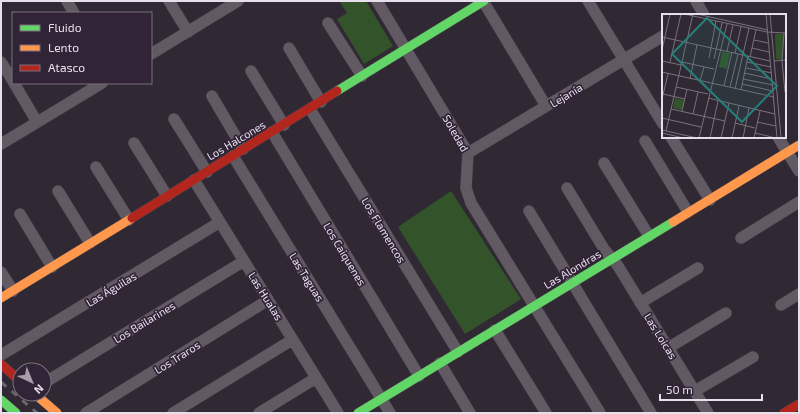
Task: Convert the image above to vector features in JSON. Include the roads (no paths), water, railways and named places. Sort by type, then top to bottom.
[{"type":"street","points":[[67,1],[73,12]]},
{"type":"street","points":[[169,1],[188,32]]},
{"type":"street","points":[[152,53],[238,1]]},
{"type":"street","name":"Soledad","points":[[376,1],[468,153],[466,188],[468,196],[600,413]]},
{"type":"street","points":[[483,1],[546,106]]},
{"type":"street","name":"Los Halcones","points":[[1,298],[483,1]]},
{"type":"street","points":[[588,1],[662,122]]},
{"type":"street","points":[[696,1],[702,14]]},
{"type":"street","points":[[328,23],[362,76]]},
{"type":"street","name":"Lejanía","points":[[468,153],[662,37]]},
{"type":"street","points":[[289,48],[321,102]]},
{"type":"street","points":[[1,62],[12,79]]},
{"type":"street","points":[[251,71],[284,125]]},
{"type":"street","points":[[15,84],[37,122]]},
{"type":"street","points":[[1,144],[100,84]]},
{"type":"street","points":[[212,96],[243,149]]},
{"type":"street","name":"Los Flamencos","points":[[310,109],[458,352]]},
{"type":"street","points":[[174,119],[207,172]]},
{"type":"street","name":"Los Caiquenes","points":[[272,132],[419,376]]},
{"type":"street","points":[[672,138],[710,200]]},
{"type":"street","points":[[779,138],[799,172]]},
{"type":"street","points":[[645,141],[688,212]]},
{"type":"street","points":[[134,143],[167,196]]},
{"type":"street","name":"Las Alondras","points":[[358,413],[799,145]]},
{"type":"street","name":"Las Taguas","points":[[232,156],[390,413]]},
{"type":"street","points":[[604,163],[649,236]]},
{"type":"street","points":[[96,167],[129,220]]},
{"type":"street","name":"Las Hualas","points":[[194,180],[338,413]]},
{"type":"street","name":"Las Loicas","points":[[567,188],[604,249],[613,258],[708,413]]},
{"type":"street","points":[[58,191],[90,243]]},
{"type":"street","points":[[741,238],[799,202]]},
{"type":"street","points":[[529,211],[651,413]]},
{"type":"street","points":[[20,214],[52,267]]},
{"type":"street","name":"Las Águilas","points":[[1,355],[220,222]]},
{"type":"street","name":"Los Bailarines","points":[[52,378],[244,261]]},
{"type":"street","points":[[640,303],[698,268]]},
{"type":"street","points":[[1,272],[13,291]]},
{"type":"street","points":[[781,305],[799,294]]},
{"type":"street","name":"Los Traros","points":[[86,413],[268,300]]},
{"type":"street","points":[[668,348],[726,313]]},
{"type":"street","points":[[495,330],[546,413]]},
{"type":"street","points":[[173,413],[292,340]]},
{"type":"street","points":[[695,391],[752,357]]},
{"type":"street","points":[[440,363],[470,413]]},
{"type":"street","points":[[1,364],[12,374]]},
{"type":"street","points":[[259,413],[316,378]]},
{"type":"street","points":[[1,400],[16,413]]},
{"type":"street","points":[[44,402],[57,413]]},
{"type":"street","points":[[784,413],[799,404]]},
{"type":"railway","points":[[1,382],[37,413]]}]
